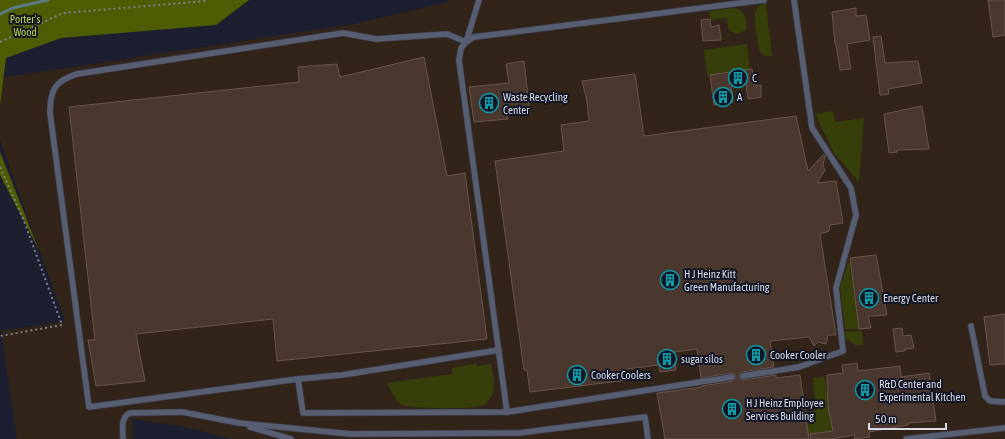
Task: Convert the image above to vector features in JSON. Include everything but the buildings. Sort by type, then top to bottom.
[{"type":"lane","points":[[466,42],[479,0]]},
{"type":"lane","points":[[507,412],[459,60],[461,48],[466,42],[474,37],[764,0]]},
{"type":"lane","points":[[743,376],[799,367],[843,352],[836,288],[856,215],[850,188],[812,128],[794,0]]},
{"type":"lane","points":[[466,42],[446,34],[376,39],[343,33],[77,74],[60,81],[53,90],[50,101],[50,113],[89,407],[298,379],[342,375],[499,350]]},
{"type":"lane","points":[[971,326],[985,396],[990,401],[1005,402]]},
{"type":"lane","points":[[298,379],[303,413],[507,412],[732,377]]},
{"type":"lane","points":[[123,439],[123,420],[126,415],[130,413],[182,412],[239,423],[351,434],[519,433],[645,417],[648,439]]},
{"type":"lane","points":[[239,423],[291,439]]},
{"type":"lane","points":[[906,439],[1005,428]]},
{"type":"path","points":[[0,42],[63,13],[206,2],[208,0]]},
{"type":"path","points":[[0,166],[24,221],[62,325],[0,336]]},
{"type":"shaded area","points":[[450,0],[1005,0],[1005,439],[233,439],[180,426],[132,419],[133,439],[17,439],[1,331],[65,321],[0,140],[0,78],[354,24],[448,2]]},
{"type":"green space","name":"Porter's Wood","points":[[0,0],[249,0],[216,25],[61,38],[6,58],[0,105]]},
{"type":"green space","points":[[766,3],[772,56],[765,56],[761,53],[755,22],[757,8]]},
{"type":"green space","points":[[734,8],[741,11],[745,16],[747,22],[746,30],[737,34],[732,32],[728,27],[727,18],[710,20],[709,11]]},
{"type":"green space","points":[[747,44],[750,70],[707,75],[704,50]]},
{"type":"green space","points":[[833,111],[835,122],[864,118],[859,182],[834,153],[815,114]]},
{"type":"green space","points":[[0,152],[39,250],[0,175]]},
{"type":"green space","points":[[849,260],[859,329],[845,329],[840,288]]},
{"type":"green space","points":[[862,331],[863,345],[855,345],[845,338],[844,332]]},
{"type":"green space","points":[[476,363],[477,366],[491,364],[494,381],[493,394],[487,403],[480,406],[445,408],[402,405],[395,398],[387,383],[452,374],[452,368]]},
{"type":"green space","points":[[825,377],[828,406],[833,431],[809,434],[807,425],[810,422],[808,412],[816,410],[813,378]]},
{"type":"waterway","points":[[0,14],[13,8],[48,0]]},
{"type":"place","name":"C","points":[[738,78]]},
{"type":"place","name":"A","points":[[723,97]]},
{"type":"place","name":"Waste Recycling Center","points":[[489,103]]},
{"type":"place","name":"H J Heinz Kitt Green Manufacturing","points":[[670,280]]},
{"type":"place","name":"Energy Center","points":[[869,298]]},
{"type":"place","name":"Cooker Cooler","points":[[756,355]]},
{"type":"place","name":"sugar silos","points":[[667,359]]},
{"type":"place","name":"Cooker Coolers","points":[[577,375]]},
{"type":"place","name":"R&D Center and Experimental Kitchen","points":[[865,390]]},
{"type":"place","name":"H J Heinz Employee Services Building","points":[[732,409]]}]
